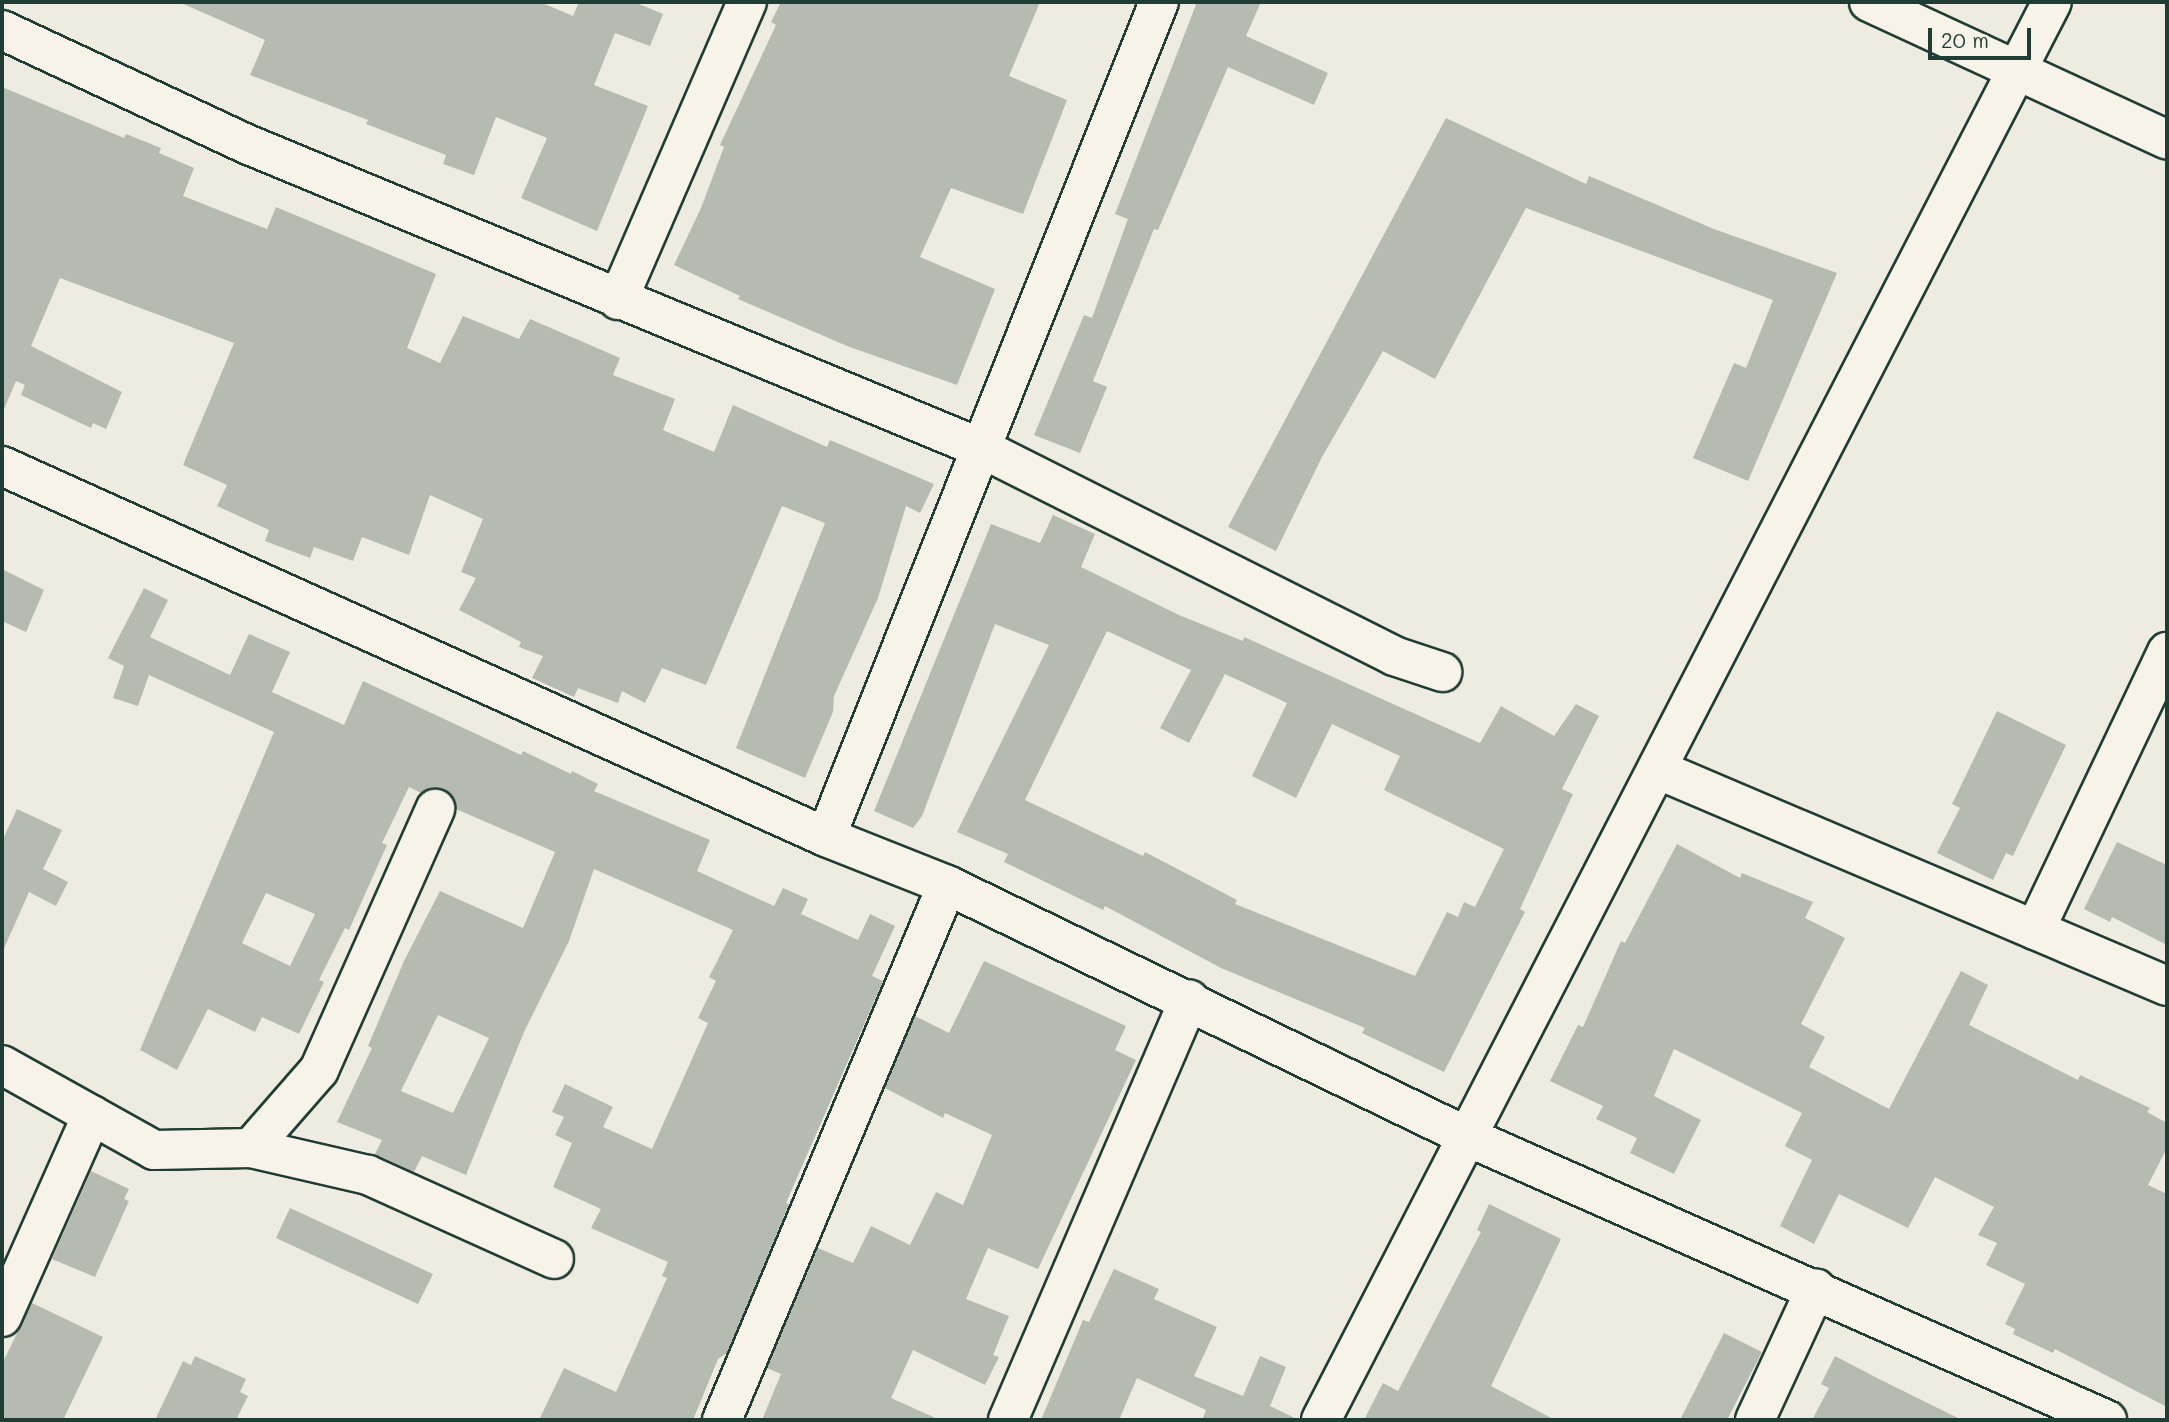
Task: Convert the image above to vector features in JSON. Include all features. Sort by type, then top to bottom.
[{"type":"street","points":[[618,300],[747,2]]},
{"type":"street","points":[[826,837],[983,449],[1159,2]]},
{"type":"street","points":[[1869,2],[2167,140]]},
{"type":"street","points":[[1321,1420],[1659,770],[2052,2]]},
{"type":"street","points":[[2,30],[249,145],[983,449],[1394,656],[1442,672]]},
{"type":"street","points":[[2,466],[826,837],[947,885],[1189,999],[1468,1137],[1816,1288],[2107,1420]]},
{"type":"street","points":[[2035,930],[2167,652]]},
{"type":"street","points":[[1659,770],[2167,986]]},
{"type":"street","points":[[251,1148],[319,1070],[435,809]]},
{"type":"street","points":[[722,1420],[947,885]]},
{"type":"street","points":[[1008,1420],[1189,999]]},
{"type":"street","points":[[2,1065],[154,1150],[251,1148],[368,1175],[554,1259]]},
{"type":"street","points":[[2,1317],[92,1115]]},
{"type":"street","points":[[1755,1420],[1816,1288]]},
{"type":"building","points":[[179,2],[540,2],[573,16],[579,2],[634,2],[663,14],[650,46],[615,33],[594,85],[648,106],[597,231],[521,198],[547,138],[496,117],[474,175],[443,164],[446,155],[366,124],[368,120],[250,75],[265,40]]},
{"type":"building","points":[[781,2],[1040,2],[1009,76],[1067,100],[1023,214],[951,188],[920,257],[995,289],[957,385],[847,346],[738,299],[740,296],[674,265],[701,208],[724,147],[720,145],[776,25],[771,22]]},
{"type":"building","points":[[1197,2],[1261,2],[1246,36],[1328,73],[1314,105],[1228,67],[1158,230],[1154,229],[1093,381],[1107,387],[1080,453],[1034,435],[1084,315],[1092,318],[1128,219],[1115,214]]},
{"type":"building","points":[[2,87],[124,138],[126,134],[161,148],[159,153],[194,168],[183,196],[267,229],[276,207],[436,274],[407,348],[440,363],[463,316],[519,339],[530,319],[620,358],[613,375],[675,399],[663,430],[714,452],[733,405],[827,447],[830,440],[934,484],[920,513],[906,506],[878,598],[834,696],[833,712],[805,778],[736,748],[825,523],[782,506],[706,685],[662,668],[645,703],[622,691],[618,703],[578,688],[574,697],[532,678],[543,656],[519,647],[521,642],[459,610],[476,578],[461,572],[483,519],[430,495],[409,555],[362,537],[353,561],[314,547],[310,558],[265,541],[269,530],[217,506],[227,485],[183,465],[234,343],[60,278],[31,346],[122,392],[106,429],[93,423],[91,428],[21,395],[25,385],[16,381],[2,414]]},
{"type":"building","points":[[1446,118],[1586,184],[1589,176],[1714,229],[1837,273],[1748,481],[1693,458],[1734,363],[1746,368],[1773,300],[1526,208],[1435,379],[1383,351],[1322,457],[1276,551],[1228,527]]},
{"type":"building","points":[[1053,515],[1095,534],[1081,567],[1179,615],[1243,641],[1244,637],[1480,743],[1501,706],[1554,736],[1576,704],[1599,716],[1562,789],[1573,794],[1520,909],[1525,912],[1444,1072],[1362,1033],[1365,1028],[1221,968],[1105,906],[1103,910],[1004,862],[1008,854],[957,832],[1049,645],[995,624],[922,816],[913,828],[874,811],[991,524],[1040,543]],"holes":[[[1107,631],[1191,670],[1160,728],[1189,743],[1225,674],[1287,703],[1252,776],[1296,798],[1332,724],[1400,756],[1384,790],[1504,849],[1475,907],[1464,902],[1458,917],[1447,912],[1415,976],[1235,904],[1237,900],[1145,852],[1143,856],[1025,800]]]},
{"type":"building","points":[[2,569],[44,590],[26,632],[2,621]]},
{"type":"building","points":[[144,588],[168,600],[150,637],[230,675],[249,634],[290,652],[272,692],[344,725],[363,681],[521,755],[523,751],[571,774],[572,771],[598,784],[594,791],[710,840],[697,871],[774,906],[783,888],[808,899],[801,914],[858,940],[870,914],[895,926],[872,976],[883,981],[786,1203],[789,1204],[727,1353],[718,1359],[693,1420],[539,1420],[564,1368],[616,1392],[667,1278],[662,1276],[668,1262],[591,1228],[601,1209],[553,1187],[572,1143],[555,1135],[564,1117],[552,1112],[565,1084],[613,1107],[603,1127],[652,1149],[708,1023],[698,1018],[716,981],[709,977],[733,930],[594,869],[569,941],[524,1032],[466,1175],[422,1156],[414,1172],[375,1154],[382,1140],[337,1122],[372,1048],[368,1046],[404,961],[440,891],[523,928],[555,852],[456,809],[453,797],[443,789],[421,793],[409,787],[382,843],[387,845],[349,930],[345,928],[319,980],[324,982],[299,1034],[262,1017],[255,1032],[208,1009],[177,1070],[140,1050],[274,732],[149,675],[138,706],[113,698],[124,666],[108,658]],"holes":[[[266,893],[315,914],[290,966],[242,943]],[[438,1015],[489,1038],[453,1113],[401,1091]]]},
{"type":"building","points":[[1997,711],[2066,745],[2013,856],[2006,853],[1993,880],[1937,853],[1960,808],[1952,804]]},
{"type":"building","points":[[17,809],[62,830],[43,869],[68,882],[56,906],[29,892],[2,953],[2,841]]},
{"type":"building","points":[[2117,842],[2167,865],[2167,945],[2112,917],[2110,922],[2084,909]]},
{"type":"building","points":[[1677,844],[1740,878],[1742,873],[1813,902],[1805,918],[1845,938],[1801,1024],[1825,1037],[1809,1067],[1889,1109],[1961,971],[1988,985],[1969,1025],[2078,1080],[2080,1075],[2150,1108],[2147,1112],[2167,1123],[2167,1148],[2148,1185],[2167,1194],[2167,1407],[2055,1349],[2053,1353],[2013,1334],[2015,1329],[2005,1324],[2025,1284],[1986,1265],[1997,1243],[1978,1235],[1994,1207],[1935,1177],[1908,1228],[1839,1194],[1814,1244],[1780,1226],[1812,1160],[1785,1146],[1802,1113],[1674,1049],[1654,1096],[1701,1120],[1674,1174],[1630,1153],[1637,1138],[1596,1119],[1603,1106],[1550,1081],[1578,1025],[1583,1027],[1621,941],[1625,943]]},
{"type":"building","points":[[984,961],[1126,1026],[1115,1050],[1136,1060],[1038,1269],[988,1248],[966,1299],[1009,1316],[993,1355],[999,1357],[985,1385],[913,1350],[891,1398],[940,1420],[762,1420],[781,1374],[767,1368],[818,1248],[853,1263],[871,1226],[910,1245],[936,1192],[963,1205],[992,1135],[945,1113],[943,1118],[885,1088],[915,1016],[949,1033]]},
{"type":"building","points":[[91,1171],[129,1189],[124,1199],[129,1201],[95,1277],[52,1259]]},
{"type":"building","points":[[1489,1204],[1561,1239],[1491,1386],[1555,1420],[1364,1420],[1383,1383],[1398,1391],[1481,1232],[1477,1230]]},
{"type":"building","points":[[290,1208],[433,1274],[418,1304],[276,1238]]},
{"type":"building","points":[[1114,1269],[1159,1289],[1154,1299],[1217,1327],[1194,1376],[1243,1396],[1260,1356],[1286,1367],[1270,1406],[1299,1420],[1202,1420],[1206,1410],[1137,1378],[1119,1420],[1041,1420],[1083,1320],[1089,1322]]},
{"type":"building","points":[[32,1303],[103,1337],[63,1420],[2,1420],[2,1364]]},
{"type":"building","points":[[1724,1333],[1762,1352],[1727,1420],[1680,1420]]},
{"type":"building","points":[[195,1356],[246,1379],[240,1392],[248,1396],[236,1420],[155,1420],[183,1361],[191,1365]]},
{"type":"building","points":[[1835,1356],[1962,1420],[1812,1420],[1829,1388],[1821,1384]]}]
